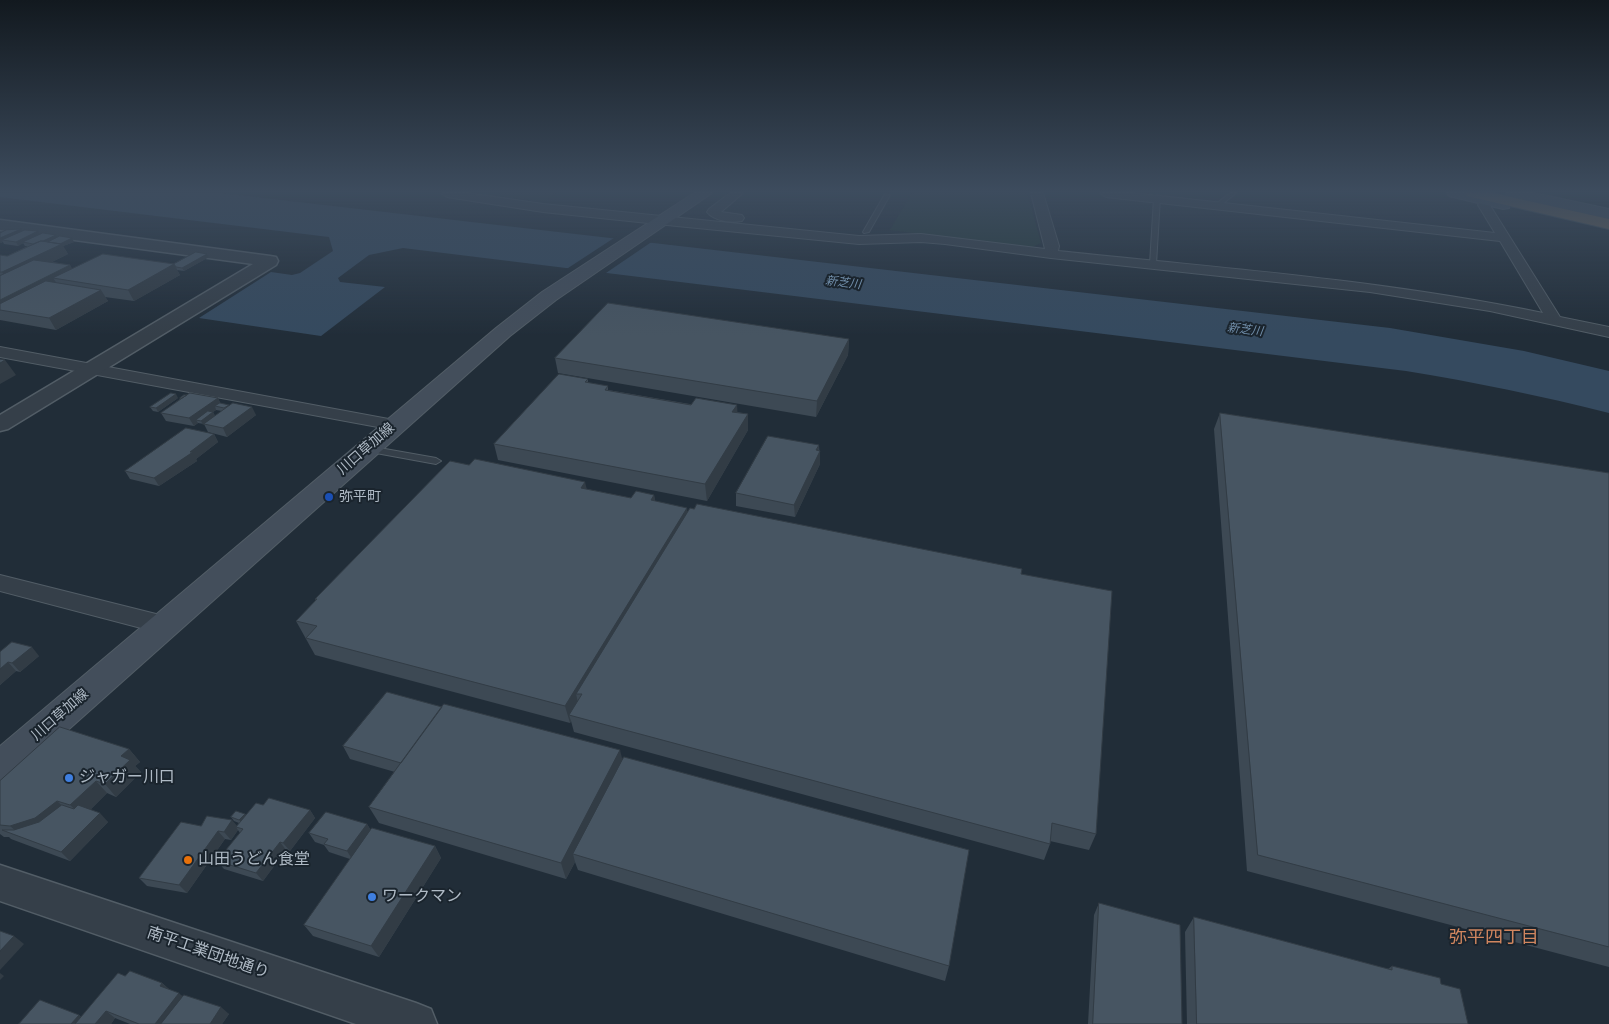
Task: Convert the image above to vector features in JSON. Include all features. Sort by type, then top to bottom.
[{"type":"main road","name":"川口草加線","points":[[0,768],[503,332],[563,287],[632,241]]},
{"type":"street","points":[[0,424],[270,261],[103,241]]},
{"type":"street","points":[[951,241],[1052,254],[1417,294],[1609,332]]},
{"type":"street","points":[[1051,241],[1052,254]]},
{"type":"street","points":[[1506,241],[1555,320]]},
{"type":"street","points":[[0,352],[394,425]]},
{"type":"street","points":[[0,583],[164,625]]},
{"type":"street","name":"南平工業団地通り","points":[[0,883],[364,1016],[416,1024]]},
{"type":"lane","points":[[1153,241],[1153,264]]},
{"type":"lane","points":[[367,448],[436,461]]},
{"type":"green space","points":[[974,241],[1040,241],[1041,243],[1030,248]]},
{"type":"water","name":"新芝川","points":[[330,241],[634,241],[1390,328],[1524,351],[1609,371],[1609,413],[1508,390],[1406,371],[403,248],[369,255],[338,278],[340,282],[385,287],[321,336],[199,318],[271,272],[292,275],[300,273],[333,251]]},
{"type":"pier","points":[[610,241],[653,241],[603,275],[565,270]]},
{"type":"building","points":[[26,241],[43,241],[33,244],[23,242]]},
{"type":"building","points":[[41,241],[62,244],[0,272],[0,255],[7,256]]},
{"type":"building","points":[[50,241],[66,241],[60,244],[48,242]]},
{"type":"building","points":[[196,252],[207,254],[182,268],[176,267],[174,264]]},
{"type":"building","points":[[103,254],[174,264],[128,290],[53,278]]},
{"type":"building","points":[[34,260],[70,265],[0,300],[0,276]]},
{"type":"building","points":[[46,281],[101,290],[49,318],[0,310],[0,304]]},
{"type":"building","points":[[608,303],[849,339],[817,401],[555,358]]},
{"type":"building","points":[[559,374],[588,379],[585,382],[608,386],[605,390],[691,405],[696,398],[737,405],[732,412],[748,414],[705,484],[494,444]]},
{"type":"building","points":[[171,393],[176,394],[156,408],[150,407]]},
{"type":"building","points":[[190,393],[218,398],[189,418],[161,413]]},
{"type":"building","points":[[220,403],[229,405],[224,408],[215,406]]},
{"type":"building","points":[[233,403],[252,407],[223,428],[204,424]]},
{"type":"building","points":[[208,411],[213,412],[201,421],[196,420]]},
{"type":"building","points":[[1220,413],[1609,473],[1609,947],[1258,855]]},
{"type":"building","points":[[186,428],[214,434],[190,452],[193,452],[154,478],[125,471]]},
{"type":"building","points":[[768,436],[819,445],[816,450],[820,451],[794,505],[736,493]]},
{"type":"building","points":[[475,459],[585,482],[581,488],[631,498],[636,491],[654,495],[651,500],[687,508],[565,706],[306,638],[317,626],[296,621],[317,599],[315,599],[450,461],[469,465]]},
{"type":"building","points":[[697,504],[1022,569],[1021,574],[1112,591],[1096,834],[1052,823],[1050,844],[569,715],[582,694],[576,694],[690,508],[694,509]]},
{"type":"building","points":[[12,642],[32,647],[12,663],[8,662],[0,669],[0,652]]},
{"type":"building","points":[[387,692],[442,707],[401,763],[343,746]]},
{"type":"building","points":[[444,704],[620,750],[561,863],[369,807]]},
{"type":"building","points":[[60,727],[129,749],[121,756],[130,760],[105,784],[96,781],[70,805],[57,801],[35,818],[10,826],[0,825],[0,781]]},
{"type":"building","points":[[624,757],[969,850],[949,966],[573,854]]},
{"type":"building","points":[[269,798],[310,810],[283,843],[280,842],[256,873],[217,861],[243,829],[236,827],[256,803],[263,805]]},
{"type":"building","points":[[62,805],[74,809],[78,805],[100,813],[61,852],[2,830],[14,830],[39,822]]},
{"type":"building","points":[[236,811],[245,814],[239,820],[231,817]]},
{"type":"building","points":[[326,812],[367,824],[347,851],[324,844],[328,839],[309,833]]},
{"type":"building","points":[[207,816],[232,820],[224,832],[218,831],[179,885],[139,878],[181,822],[201,826]]},
{"type":"building","points":[[372,828],[435,846],[371,946],[304,925]]},
{"type":"building","points":[[1099,903],[1180,925],[1182,1024],[1093,1024]]},
{"type":"building","points":[[1194,917],[1392,970],[1392,966],[1440,978],[1441,984],[1460,989],[1468,1024],[1197,1024]]},
{"type":"building","points":[[0,931],[14,936],[0,951]]},
{"type":"building","points":[[130,971],[162,983],[160,986],[179,993],[155,1024],[139,1024],[106,1011],[95,1024],[75,1024],[118,973],[125,976]]},
{"type":"building","points":[[184,995],[221,1007],[210,1024],[161,1024]]},
{"type":"building","points":[[40,1000],[79,1015],[71,1024],[19,1024]]},
{"type":"place","name":"弥平町","points":[[329,497]]},
{"type":"place","name":"ジャガー川口","points":[[69,778]]},
{"type":"place","name":"山田うどん食堂","points":[[188,860]]},
{"type":"place","name":"ワークマン","points":[[372,897]]},
{"type":"district","name":"弥平四丁目","points":[[1494,938]]}]
